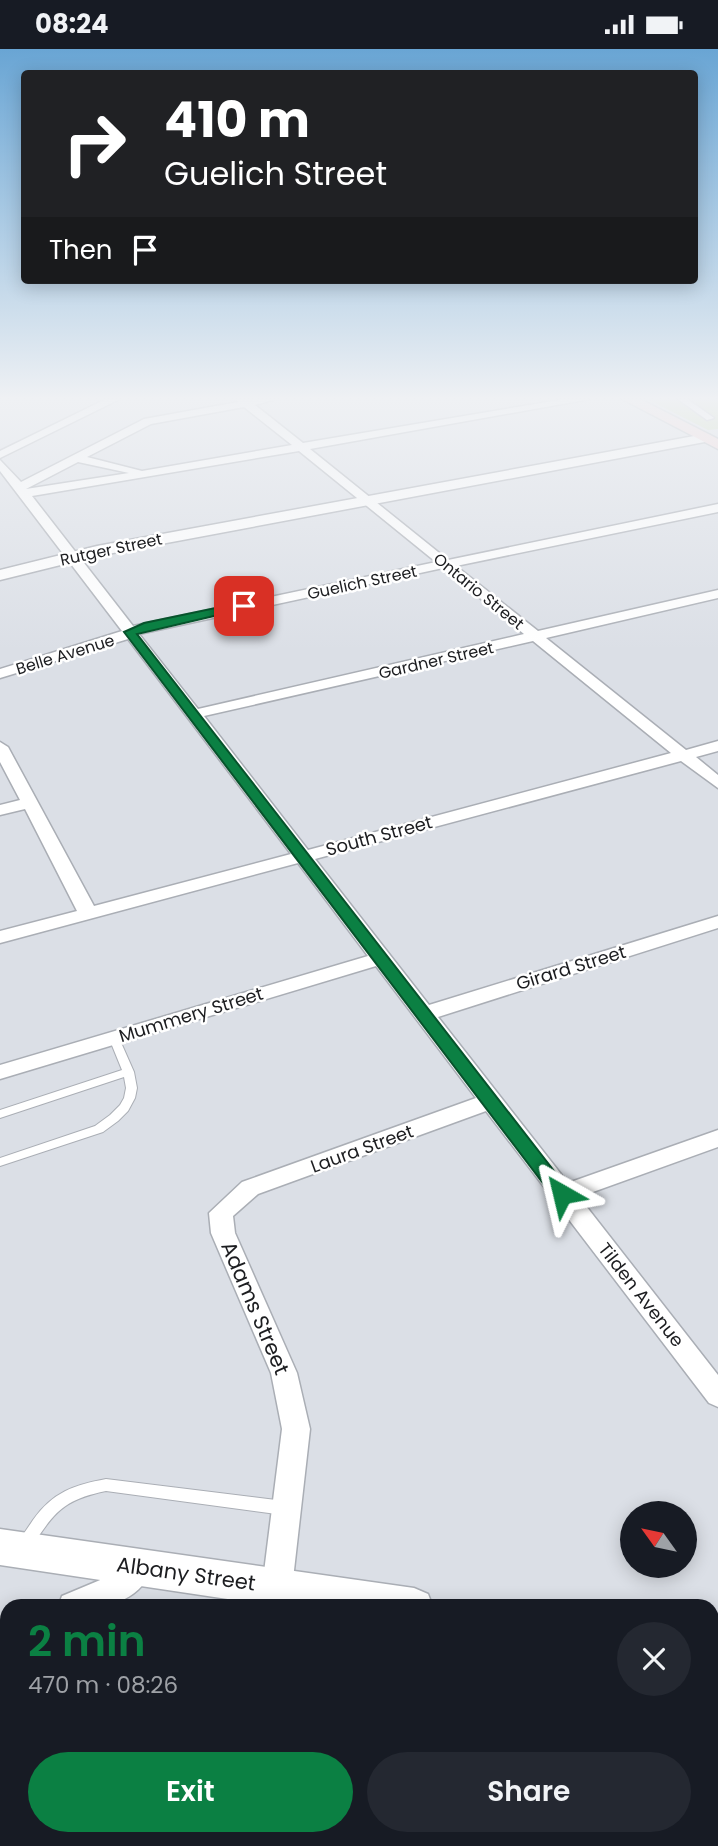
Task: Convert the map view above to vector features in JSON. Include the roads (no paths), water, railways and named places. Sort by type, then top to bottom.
[{"type":"street","name":"Tilden Avenue","points":[[15,483],[718,1395]]},
{"type":"street","points":[[21,491],[35,483]]},
{"type":"street","points":[[21,491],[78,483]]},
{"type":"street","name":"Ontario Street","points":[[345,483],[718,783]]},
{"type":"street","name":"Rutger Street","points":[[0,575],[71,557],[470,483]]},
{"type":"street","name":"Guelich Street","points":[[130,632],[718,508]]},
{"type":"street","name":"Gardner Street","points":[[194,714],[718,594]]},
{"type":"street","name":"Belle Avenue","points":[[0,674],[112,641],[130,632]]},
{"type":"street","name":"South Street","points":[[0,937],[718,746]]},
{"type":"street","points":[[0,747],[88,913]]},
{"type":"street","points":[[0,810],[31,803]]},
{"type":"street","name":"Girard Street","points":[[424,1014],[718,922]]},
{"type":"street","name":"Mummery Street","points":[[0,1072],[382,958]]},
{"type":"street","name":"Laura Street","points":[[234,1199],[250,1188],[490,1101]]},
{"type":"street","points":[[562,1194],[718,1138]]},
{"type":"street","name":"Adams Street","points":[[234,1199],[221,1213],[223,1233],[284,1373],[296,1429],[277,1588]]},
{"type":"street","name":"Albany Street","points":[[11,1548],[356,1599]]},
{"type":"street","points":[[91,1599],[116,1588],[138,1568]]},
{"type":"lane","points":[[0,1162],[99,1129],[112,1121],[128,1103],[133,1084],[114,1038]]},
{"type":"lane","points":[[0,1114],[129,1072]]},
{"type":"lane","points":[[11,1548],[52,1504],[76,1490],[106,1485],[288,1508]]}]
